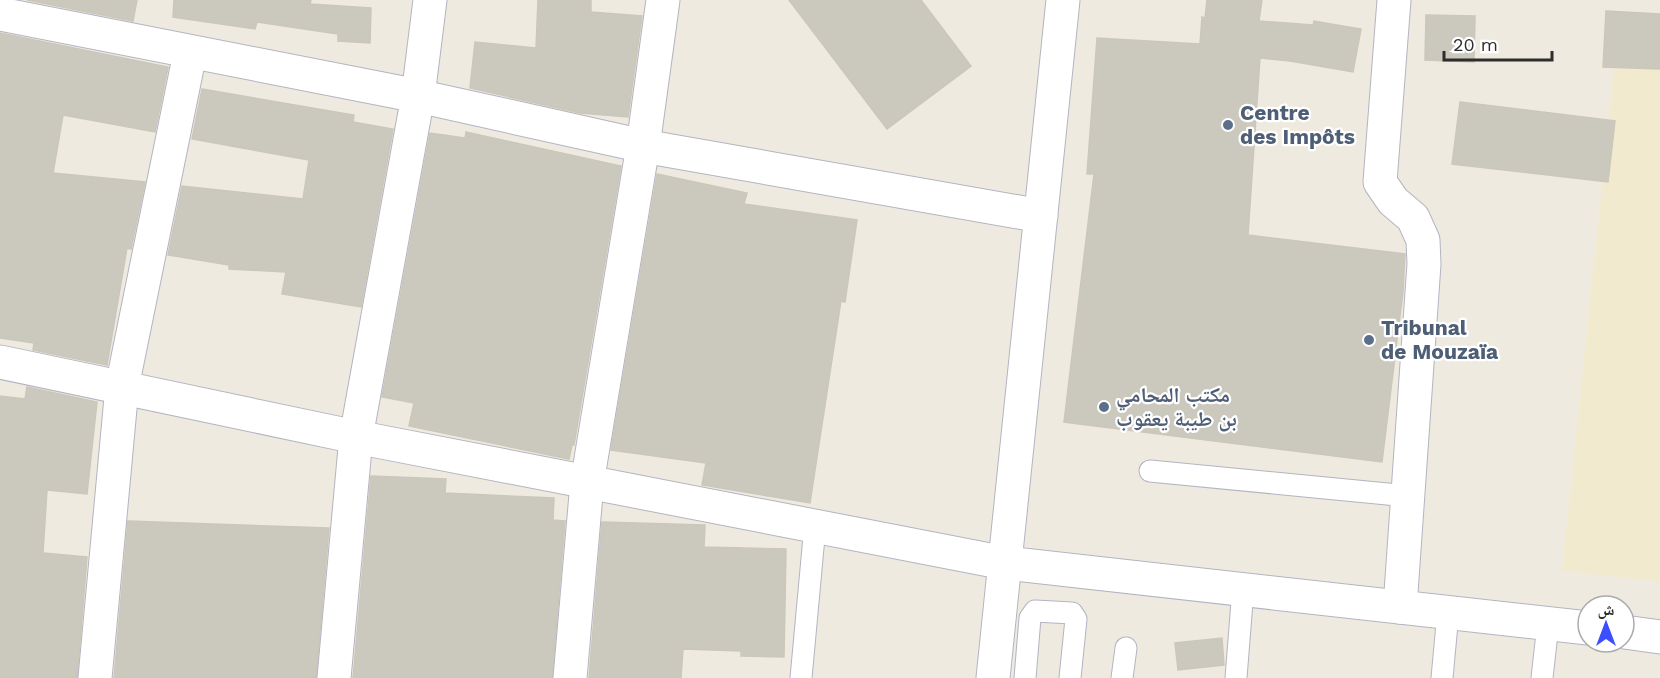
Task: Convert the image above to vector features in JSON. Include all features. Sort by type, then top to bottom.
[{"type":"street","points":[[334,678],[356,436],[418,96],[430,0]]},
{"type":"street","points":[[570,678],[587,483],[643,146],[663,0]]},
{"type":"street","points":[[993,678],[1063,0]]},
{"type":"street","points":[[1394,0],[1380,182],[1394,201],[1413,218],[1423,240],[1424,264],[1400,607]]},
{"type":"street","points":[[0,15],[418,96],[643,146],[1041,216]]},
{"type":"street","points":[[95,678],[122,387],[190,53]]},
{"type":"street","points":[[0,362],[587,483],[1005,563],[1576,627]]},
{"type":"street","points":[[1636,634],[1660,637]]},
{"type":"lane","points":[[1150,471],[1408,496]]},
{"type":"lane","points":[[801,678],[815,526]]},
{"type":"lane","points":[[1236,678],[1243,589]]},
{"type":"lane","points":[[1026,678],[1030,618],[1035,611],[1072,613],[1076,619],[1070,678]]},
{"type":"lane","points":[[1442,678],[1448,613]]},
{"type":"lane","points":[[1542,678],[1548,624]]},
{"type":"lane","points":[[1122,678],[1126,648]]},
{"type":"shaded area","points":[[1615,60],[1660,64],[1660,581],[1562,571]]},
{"type":"building","points":[[27,0],[137,0],[133,21]]},
{"type":"building","points":[[174,0],[311,0],[310,4],[371,8],[370,43],[338,41],[338,34],[257,22],[255,29],[173,17]]},
{"type":"building","points":[[538,0],[591,0],[591,12],[642,16],[628,117],[580,113],[470,88],[475,42],[536,48]]},
{"type":"building","points":[[789,0],[921,0],[971,66],[887,129]]},
{"type":"building","points":[[1207,0],[1262,0],[1259,21],[1313,25],[1314,21],[1361,29],[1353,72],[1260,58],[1248,235],[1405,254],[1403,292],[1382,462],[1064,422],[1094,174],[1087,174],[1097,38],[1200,44],[1202,17],[1205,18]]},
{"type":"building","points":[[1606,11],[1660,14],[1660,69],[1603,67]]},
{"type":"building","points":[[1426,15],[1475,16],[1474,62],[1425,60]]},
{"type":"building","points":[[0,33],[168,67],[155,132],[63,115],[53,173],[145,182],[131,249],[127,248],[107,365],[33,350],[34,343],[0,338]]},
{"type":"building","points":[[202,89],[354,115],[353,122],[393,129],[361,307],[282,294],[286,272],[229,269],[229,265],[168,255],[182,186],[303,199],[309,160],[192,139]]},
{"type":"building","points":[[1460,102],[1615,121],[1608,182],[1452,164]]},
{"type":"building","points":[[466,132],[621,166],[574,445],[572,445],[569,459],[409,426],[414,403],[382,397],[430,133],[465,138]]},
{"type":"building","points":[[657,174],[747,193],[744,204],[857,220],[845,302],[841,301],[810,503],[702,485],[706,463],[611,450]]},
{"type":"building","points":[[27,387],[97,402],[87,494],[47,490],[43,553],[87,557],[77,678],[0,678],[0,396],[25,399]]},
{"type":"building","points":[[371,476],[446,479],[445,493],[554,498],[553,520],[565,521],[552,678],[353,678]]},
{"type":"building","points":[[128,521],[329,528],[316,678],[114,678]]},
{"type":"building","points":[[602,522],[705,525],[704,547],[786,549],[784,657],[741,656],[741,651],[683,649],[681,678],[589,678]]},
{"type":"building","points":[[1222,638],[1224,665],[1178,670],[1175,643]]},
{"type":"place","name":"Centre des Impôts","points":[[1228,125]]},
{"type":"place","name":"Tribunal de Mouzaïa","points":[[1369,340]]},
{"type":"place","name":"مكتب المحامي بن طيبة يعقوب","points":[[1104,407]]}]
